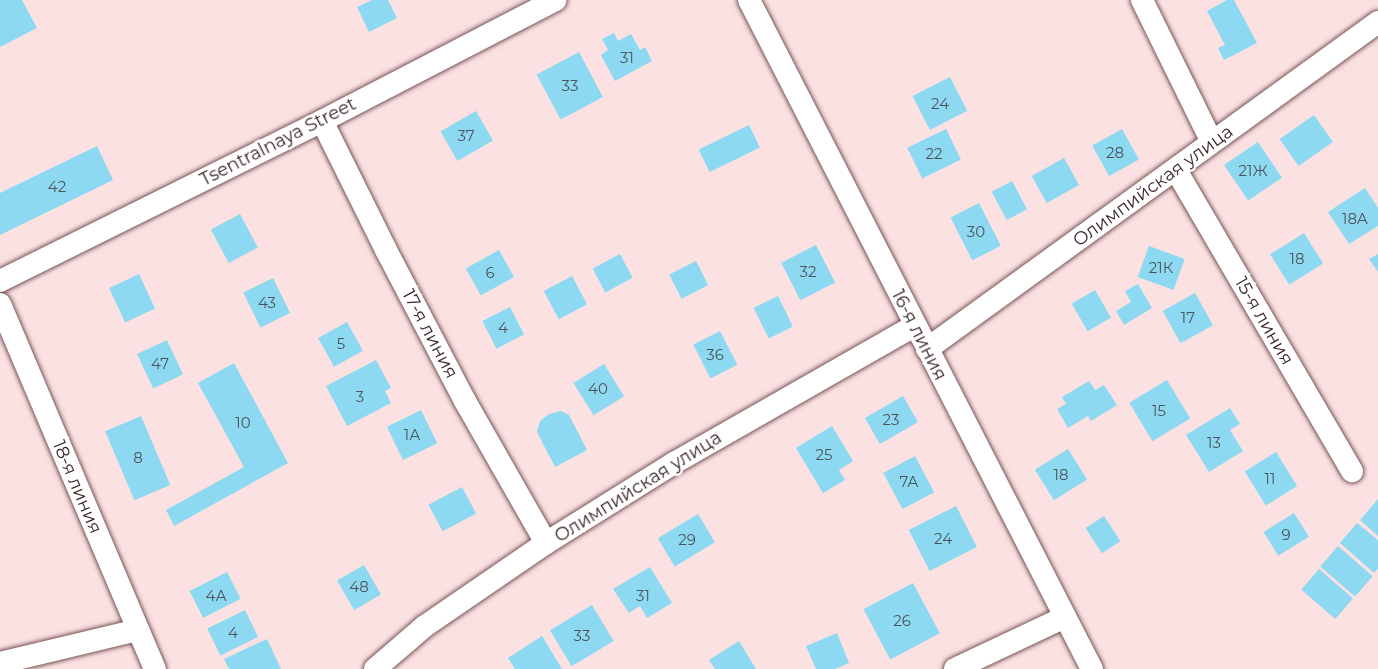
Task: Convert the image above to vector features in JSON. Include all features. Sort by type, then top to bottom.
[{"type":"street","name":"Tsentralnaya Street","points":[[0,282],[322,121],[555,0]]},
{"type":"street","name":"16-я линия","points":[[749,0],[914,326],[1092,669]]},
{"type":"street","points":[[1142,0],[1212,142]]},
{"type":"street","name":"Олимпийская улица","points":[[927,349],[1176,171],[1212,142],[1378,22]]},
{"type":"street","name":"17-я линия","points":[[322,121],[460,391],[546,543]]},
{"type":"street","name":"15-я линия","points":[[1176,171],[1352,471]]},
{"type":"street","name":"18-я линия","points":[[1,307],[155,669]]},
{"type":"street","name":"Олимпийская улица","points":[[375,669],[425,626],[546,543],[674,463],[914,326]]},
{"type":"street","points":[[955,669],[1065,617]]},
{"type":"street","points":[[0,663],[137,630]]},
{"type":"building","points":[[0,0],[22,0],[37,28],[0,47]]},
{"type":"building","points":[[372,0],[388,0],[397,18],[369,32],[357,7]]},
{"type":"building","points":[[1227,0],[1234,0],[1257,43],[1224,60],[1218,48],[1225,45],[1207,11]]},
{"type":"building","points":[[614,33],[618,41],[631,34],[640,50],[645,47],[652,61],[615,81],[601,55],[608,50],[602,39]]},
{"type":"building","points":[[579,52],[603,97],[561,120],[537,75]]},
{"type":"building","points":[[950,77],[967,111],[930,130],[913,96]]},
{"type":"building","points":[[476,111],[493,140],[457,161],[440,132]]},
{"type":"building","points":[[1314,115],[1333,142],[1299,166],[1280,139]]},
{"type":"building","points":[[749,125],[760,147],[710,172],[699,150]]},
{"type":"building","points":[[946,129],[961,160],[922,178],[907,148]]},
{"type":"building","points":[[1122,129],[1139,160],[1109,176],[1092,145]]},
{"type":"building","points":[[1258,142],[1282,178],[1248,201],[1224,165]]},
{"type":"building","points":[[97,146],[113,180],[0,235],[0,193]]},
{"type":"building","points":[[1064,158],[1079,185],[1047,203],[1032,176]]},
{"type":"building","points":[[1012,181],[1027,209],[1007,220],[992,192]]},
{"type":"building","points":[[1365,188],[1378,208],[1378,226],[1349,244],[1328,212]]},
{"type":"building","points":[[979,203],[1001,246],[972,260],[950,218]]},
{"type":"building","points":[[240,214],[258,248],[229,263],[211,229]]},
{"type":"building","points":[[1304,233],[1323,264],[1289,285],[1270,254]]},
{"type":"building","points":[[816,245],[835,282],[800,300],[781,263]]},
{"type":"building","points":[[1149,246],[1185,259],[1173,290],[1138,277]]},
{"type":"building","points":[[499,250],[514,277],[481,296],[466,268]]},
{"type":"building","points":[[620,254],[633,278],[605,292],[593,269]]},
{"type":"building","points":[[1378,254],[1378,272],[1369,259]]},
{"type":"building","points":[[696,261],[708,285],[682,299],[669,275]]},
{"type":"building","points":[[139,274],[155,308],[125,322],[109,288]]},
{"type":"building","points":[[572,276],[587,304],[559,319],[544,291]]},
{"type":"building","points":[[273,278],[290,313],[260,328],[243,292]]},
{"type":"building","points":[[1138,284],[1152,308],[1124,325],[1116,311],[1131,302],[1125,291]]},
{"type":"building","points":[[1095,290],[1111,318],[1088,331],[1072,304]]},
{"type":"building","points":[[1195,293],[1213,325],[1181,343],[1163,311]]},
{"type":"building","points":[[778,296],[793,327],[769,338],[754,308]]},
{"type":"building","points":[[510,307],[524,335],[496,349],[482,321]]},
{"type":"building","points":[[347,322],[363,351],[334,367],[318,338]]},
{"type":"building","points":[[720,331],[737,365],[711,378],[693,345]]},
{"type":"building","points":[[167,340],[183,374],[153,388],[137,354]]},
{"type":"building","points":[[376,360],[391,388],[385,391],[391,403],[347,426],[326,386]]},
{"type":"building","points":[[234,363],[288,463],[174,526],[166,510],[244,467],[198,383]]},
{"type":"building","points":[[604,364],[624,396],[594,415],[573,383]]},
{"type":"building","points":[[1167,380],[1190,419],[1152,441],[1129,403]]},
{"type":"building","points":[[1089,381],[1095,390],[1104,385],[1117,405],[1091,421],[1088,416],[1068,428],[1057,409],[1066,404],[1062,397]]},
{"type":"building","points":[[903,396],[918,422],[880,444],[865,418]]},
{"type":"building","points":[[1230,408],[1240,424],[1230,430],[1243,451],[1209,472],[1186,435]]},
{"type":"building","points":[[421,410],[437,443],[403,460],[387,427]]},
{"type":"building","points":[[561,411],[569,415],[587,450],[555,467],[537,432],[540,421],[549,414]]},
{"type":"building","points":[[141,416],[170,485],[134,500],[105,431]]},
{"type":"building","points":[[832,426],[853,461],[839,470],[845,480],[823,493],[796,448]]},
{"type":"building","points":[[1068,449],[1087,480],[1054,500],[1035,470]]},
{"type":"building","points":[[1276,452],[1297,486],[1266,506],[1245,472]]},
{"type":"building","points":[[915,456],[934,492],[902,509],[883,473]]},
{"type":"building","points":[[462,487],[476,513],[443,531],[428,505]]},
{"type":"building","points":[[1378,499],[1378,536],[1360,520]]},
{"type":"building","points":[[956,506],[977,547],[930,571],[909,530]]},
{"type":"building","points":[[1294,513],[1309,537],[1278,556],[1263,532]]},
{"type":"building","points":[[698,514],[715,542],[675,566],[658,538]]},
{"type":"building","points":[[1104,516],[1120,541],[1102,553],[1086,528]]},
{"type":"building","points":[[1357,523],[1378,540],[1378,569],[1374,573],[1340,543]]},
{"type":"building","points":[[1338,546],[1373,576],[1355,597],[1320,566]]},
{"type":"building","points":[[364,565],[381,594],[354,610],[337,580]]},
{"type":"building","points":[[650,567],[672,603],[647,618],[640,606],[629,613],[613,589]]},
{"type":"building","points":[[1319,569],[1353,599],[1335,619],[1301,589]]},
{"type":"building","points":[[227,572],[241,599],[203,618],[190,591]]},
{"type":"building","points":[[913,583],[940,633],[890,660],[864,609]]},
{"type":"building","points":[[592,605],[614,641],[572,666],[550,630]]},
{"type":"building","points":[[245,610],[258,637],[220,655],[207,628]]},
{"type":"building","points":[[837,633],[849,663],[835,669],[816,669],[806,646]]},
{"type":"building","points":[[542,636],[562,669],[515,669],[508,658]]},
{"type":"building","points":[[267,639],[281,669],[229,669],[224,659]]},
{"type":"building","points":[[739,641],[756,669],[715,669],[709,660]]}]
